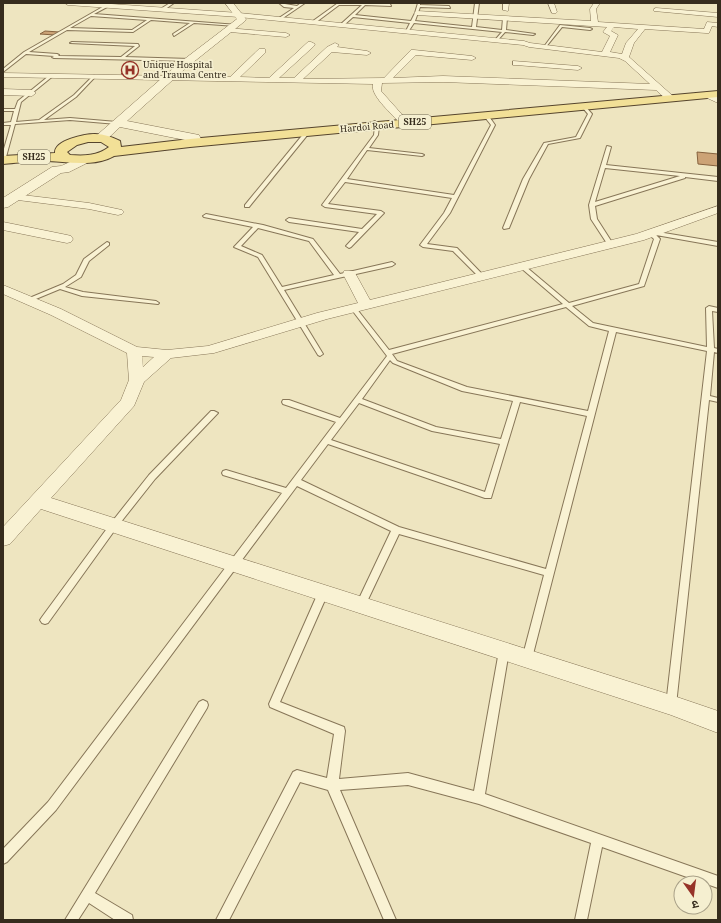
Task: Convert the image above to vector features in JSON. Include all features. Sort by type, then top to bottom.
[{"type":"main road","name":"Hardoi Road","points":[[113,148],[307,132],[401,120],[664,94],[716,95]]},
{"type":"main road","name":"Hardoi Road","points":[[196,141],[376,124],[584,107],[664,94]]},
{"type":"main road","name":"SH25","points":[[3,158],[65,155],[83,160],[104,156],[113,148],[111,141],[100,139],[82,139],[66,145],[65,155]]},
{"type":"street","points":[[68,3],[106,6],[125,5],[497,40],[516,62],[575,83],[664,94]]},
{"type":"street","points":[[100,139],[168,78],[242,19],[229,3]]},
{"type":"street","points":[[551,3],[554,12]]},
{"type":"street","points":[[592,26],[593,9],[597,3]]},
{"type":"street","points":[[418,7],[449,8],[476,16],[530,19],[592,26],[613,24],[706,31],[710,24],[718,25]]},
{"type":"street","points":[[656,10],[718,14]]},
{"type":"street","points":[[527,11],[530,19]]},
{"type":"street","points":[[605,54],[614,35],[607,32],[613,24]]},
{"type":"street","points":[[625,58],[630,43],[644,26]]},
{"type":"street","points":[[233,27],[288,33],[276,44]]},
{"type":"street","points":[[460,80],[483,39]]},
{"type":"street","points":[[272,80],[311,44]]},
{"type":"street","points":[[3,75],[272,80],[460,80],[516,62],[544,46],[625,58],[664,94]]},
{"type":"street","points":[[297,80],[332,47],[367,53]]},
{"type":"street","points":[[233,79],[262,50]]},
{"type":"street","points":[[575,83],[582,51]]},
{"type":"street","points":[[401,120],[376,88],[414,52],[472,58]]},
{"type":"street","points":[[516,62],[578,68]]},
{"type":"street","points":[[3,92],[32,93]]},
{"type":"street","points":[[117,124],[196,141]]},
{"type":"street","points":[[57,170],[55,168],[65,155]]},
{"type":"street","points":[[8,201],[57,170],[64,169],[83,160]]},
{"type":"street","points":[[8,201],[89,206],[118,212]]},
{"type":"street","points":[[3,289],[56,312],[134,351],[167,354],[209,350],[360,307],[523,267],[650,233],[718,209]]},
{"type":"street","points":[[3,226],[67,239]]},
{"type":"street","points":[[344,275],[360,307]]},
{"type":"street","points":[[134,351],[137,380]]},
{"type":"street","points":[[3,539],[128,402],[137,380],[167,354]]},
{"type":"street","points":[[38,501],[671,705],[718,722]]},
{"type":"lane","points":[[163,9],[172,3]]},
{"type":"lane","points":[[281,3],[285,6],[297,7]]},
{"type":"lane","points":[[280,19],[303,3]]},
{"type":"lane","points":[[314,22],[339,4],[390,4],[384,19]]},
{"type":"lane","points":[[342,25],[365,4]]},
{"type":"lane","points":[[3,71],[25,53],[106,6]]},
{"type":"lane","points":[[408,31],[418,7]]},
{"type":"lane","points":[[474,28],[479,7]]},
{"type":"lane","points":[[90,15],[194,22],[233,27]]},
{"type":"lane","points":[[352,16],[533,34]]},
{"type":"lane","points":[[497,40],[504,31],[505,18]]},
{"type":"lane","points":[[66,29],[133,31],[150,19]]},
{"type":"lane","points":[[174,35],[194,22]]},
{"type":"lane","points":[[544,46],[561,26],[592,26]]},
{"type":"lane","points":[[72,43],[138,44],[122,58]]},
{"type":"lane","points":[[25,53],[56,56],[190,60]]},
{"type":"lane","points":[[3,158],[19,102],[32,93],[51,76]]},
{"type":"lane","points":[[39,121],[75,96],[94,76]]},
{"type":"lane","points":[[506,228],[526,179],[546,143],[578,138],[590,114],[584,107]]},
{"type":"lane","points":[[3,110],[16,110]]},
{"type":"lane","points":[[482,277],[455,249],[423,245],[447,213],[493,125],[486,116]]},
{"type":"lane","points":[[3,124],[70,119],[117,124]]},
{"type":"lane","points":[[349,246],[381,213],[325,205],[376,135],[376,124]]},
{"type":"lane","points":[[247,206],[307,132]]},
{"type":"lane","points":[[609,147],[592,205],[594,219],[610,244]]},
{"type":"lane","points":[[367,148],[422,155]]},
{"type":"lane","points":[[603,166],[718,179]]},
{"type":"lane","points":[[592,205],[688,175]]},
{"type":"lane","points":[[344,180],[455,197]]},
{"type":"lane","points":[[206,216],[257,226],[311,240],[344,275]]},
{"type":"lane","points":[[289,220],[364,231]]},
{"type":"lane","points":[[257,226],[237,247],[260,256],[320,354]]},
{"type":"lane","points":[[650,233],[718,244]]},
{"type":"lane","points":[[3,858],[52,806],[297,482],[358,400],[389,354],[642,285],[657,239],[650,233]]},
{"type":"lane","points":[[29,300],[59,287],[79,276],[86,260],[107,244]]},
{"type":"lane","points":[[280,289],[392,264]]},
{"type":"lane","points":[[523,267],[591,325],[714,351]]},
{"type":"lane","points":[[59,287],[82,294],[156,303]]},
{"type":"lane","points":[[360,307],[395,362],[465,389],[591,414]]},
{"type":"lane","points":[[671,705],[706,397],[714,351],[709,308],[718,310]]},
{"type":"lane","points":[[527,659],[613,330]]},
{"type":"lane","points":[[706,397],[718,400]]},
{"type":"lane","points":[[327,440],[488,496],[517,399]]},
{"type":"lane","points":[[358,400],[435,429],[504,442]]},
{"type":"lane","points":[[286,402],[342,421]]},
{"type":"lane","points":[[44,620],[114,525],[152,477],[214,413]]},
{"type":"lane","points":[[226,473],[289,492]]},
{"type":"lane","points":[[297,482],[396,530],[549,573]]},
{"type":"lane","points":[[361,605],[396,530]]},
{"type":"lane","points":[[323,593],[274,704],[340,731],[332,785],[390,920]]},
{"type":"lane","points":[[479,798],[504,651]]},
{"type":"lane","points":[[71,920],[203,705]]},
{"type":"lane","points":[[222,920],[297,776],[332,785],[408,779],[479,798],[718,882]]},
{"type":"lane","points":[[581,920],[598,839]]},
{"type":"lane","points":[[87,895],[127,920]]},
{"type":"building","points":[[45,31],[59,32],[55,35],[40,34]]},
{"type":"building","points":[[128,66],[138,67],[132,74],[121,74]]},
{"type":"building","points":[[697,152],[718,154],[718,166],[698,164]]},
{"type":"place","name":"Unique Hospital and Trauma Centre","points":[[130,70]]}]
